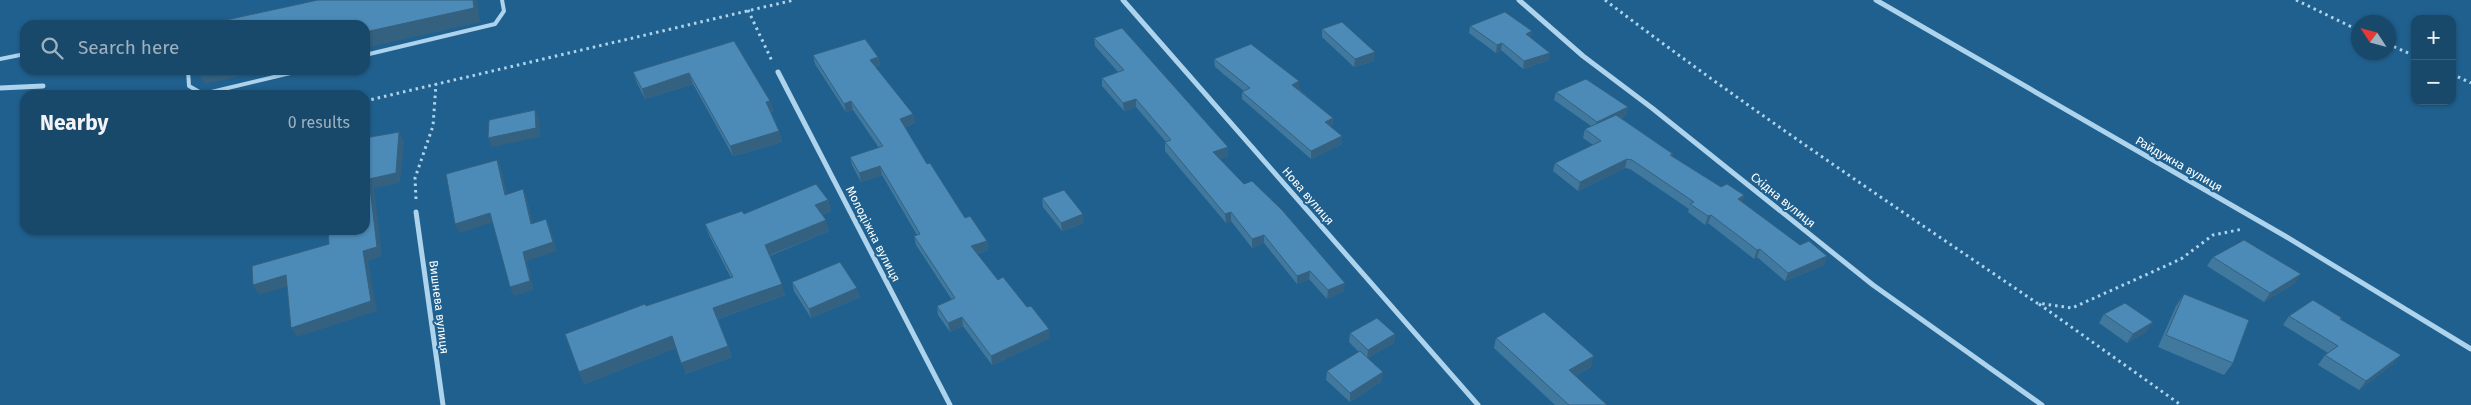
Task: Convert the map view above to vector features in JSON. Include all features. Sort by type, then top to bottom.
[{"type":"street","name":"Нова вулиця","points":[[1123,0],[1478,405]]},
{"type":"street","name":"Східна вулиця","points":[[1519,0],[1583,56],[1652,108],[1873,286],[2042,405]]},
{"type":"street","name":"Райдужна вулиця","points":[[1876,0],[2285,236],[2471,350]]},
{"type":"street","name":"Молодіжна вулиця","points":[[778,72],[950,405]]},
{"type":"street","points":[[0,88],[43,86]]},
{"type":"street","name":"Вишнева вулиця","points":[[416,212],[443,405]]},
{"type":"lane","points":[[370,54],[494,24],[504,11],[502,0]]},
{"type":"lane","points":[[0,59],[20,55]]},
{"type":"lane","points":[[188,75],[189,86],[196,90]]},
{"type":"lane","points":[[220,90],[282,75]]},
{"type":"path","points":[[370,100],[794,0]]},
{"type":"path","points":[[1605,0],[1692,67],[1787,134],[2037,303],[2181,405]]},
{"type":"path","points":[[2296,0],[2351,27]]},
{"type":"path","points":[[748,10],[778,72]]},
{"type":"path","points":[[2396,48],[2411,54]]},
{"type":"path","points":[[2456,76],[2471,83]]},
{"type":"path","points":[[416,212],[415,178],[433,126],[436,84]]},
{"type":"path","points":[[2037,303],[2072,308],[2181,259],[2213,235],[2234,229],[2248,228]]},
{"type":"building","points":[[318,0],[473,0],[474,8],[370,31],[370,20],[226,20]]},
{"type":"building","points":[[1505,12],[1532,31],[1526,34],[1550,53],[1524,61],[1502,43],[1497,45],[1470,26]]},
{"type":"building","points":[[1342,22],[1375,52],[1355,59],[1322,29]]},
{"type":"building","points":[[1122,28],[1228,147],[1213,152],[1244,184],[1252,181],[1282,210],[1345,283],[1328,290],[1310,271],[1297,276],[1264,235],[1252,239],[1231,212],[1225,214],[1165,142],[1171,140],[1136,99],[1123,103],[1102,78],[1124,70],[1094,38]]},
{"type":"building","points":[[865,39],[878,57],[870,60],[913,114],[900,119],[927,164],[930,163],[965,218],[970,216],[987,241],[971,246],[998,280],[1003,277],[1027,307],[1031,306],[1049,329],[991,356],[962,317],[948,323],[937,306],[955,298],[914,236],[920,234],[880,166],[859,173],[850,157],[883,146],[851,101],[844,104],[813,55]]},
{"type":"building","points":[[734,41],[770,101],[766,102],[779,131],[730,146],[689,73],[642,89],[633,72]]},
{"type":"building","points":[[1251,44],[1299,81],[1292,85],[1333,118],[1325,122],[1342,136],[1311,151],[1242,92],[1250,88],[1214,59]]},
{"type":"building","points":[[1586,79],[1628,107],[1597,122],[1556,92]]},
{"type":"building","points":[[535,110],[536,128],[488,138],[489,120]]},
{"type":"building","points":[[1616,115],[1673,154],[1670,155],[1721,187],[1727,184],[1744,195],[1738,199],[1800,245],[1809,241],[1827,256],[1788,273],[1760,249],[1757,250],[1711,215],[1708,216],[1690,204],[1694,202],[1632,160],[1627,159],[1580,182],[1555,163],[1601,141],[1585,129]]},
{"type":"building","points":[[399,132],[396,173],[370,179],[370,137]]},
{"type":"building","points":[[497,160],[505,195],[523,189],[531,224],[546,219],[553,242],[523,252],[530,281],[510,287],[490,213],[455,224],[446,174]]},
{"type":"building","points":[[816,184],[828,200],[815,205],[826,220],[765,245],[782,284],[713,308],[728,346],[681,363],[672,336],[579,372],[565,334],[645,304],[646,306],[733,277],[705,224],[742,211],[744,214]]},
{"type":"building","points":[[370,188],[377,247],[363,251],[371,301],[291,328],[286,275],[253,285],[252,266],[329,244],[328,235],[370,235]]},
{"type":"building","points":[[1064,190],[1083,214],[1061,223],[1042,198]]},
{"type":"building","points":[[2244,240],[2301,274],[2270,293],[2213,257]]},
{"type":"building","points":[[840,262],[857,288],[809,309],[792,282]]},
{"type":"building","points":[[2184,294],[2249,320],[2233,363],[2166,335]]},
{"type":"building","points":[[2313,300],[2342,318],[2340,319],[2401,355],[2366,381],[2325,355],[2338,346],[2289,316]]},
{"type":"building","points":[[2125,303],[2153,322],[2133,334],[2104,314]]},
{"type":"building","points":[[1544,312],[1594,356],[1569,370],[1607,405],[1569,405],[1496,338]]},
{"type":"building","points":[[1377,318],[1395,334],[1368,350],[1350,333]]},
{"type":"building","points":[[1360,351],[1383,372],[1350,393],[1327,371]]}]
